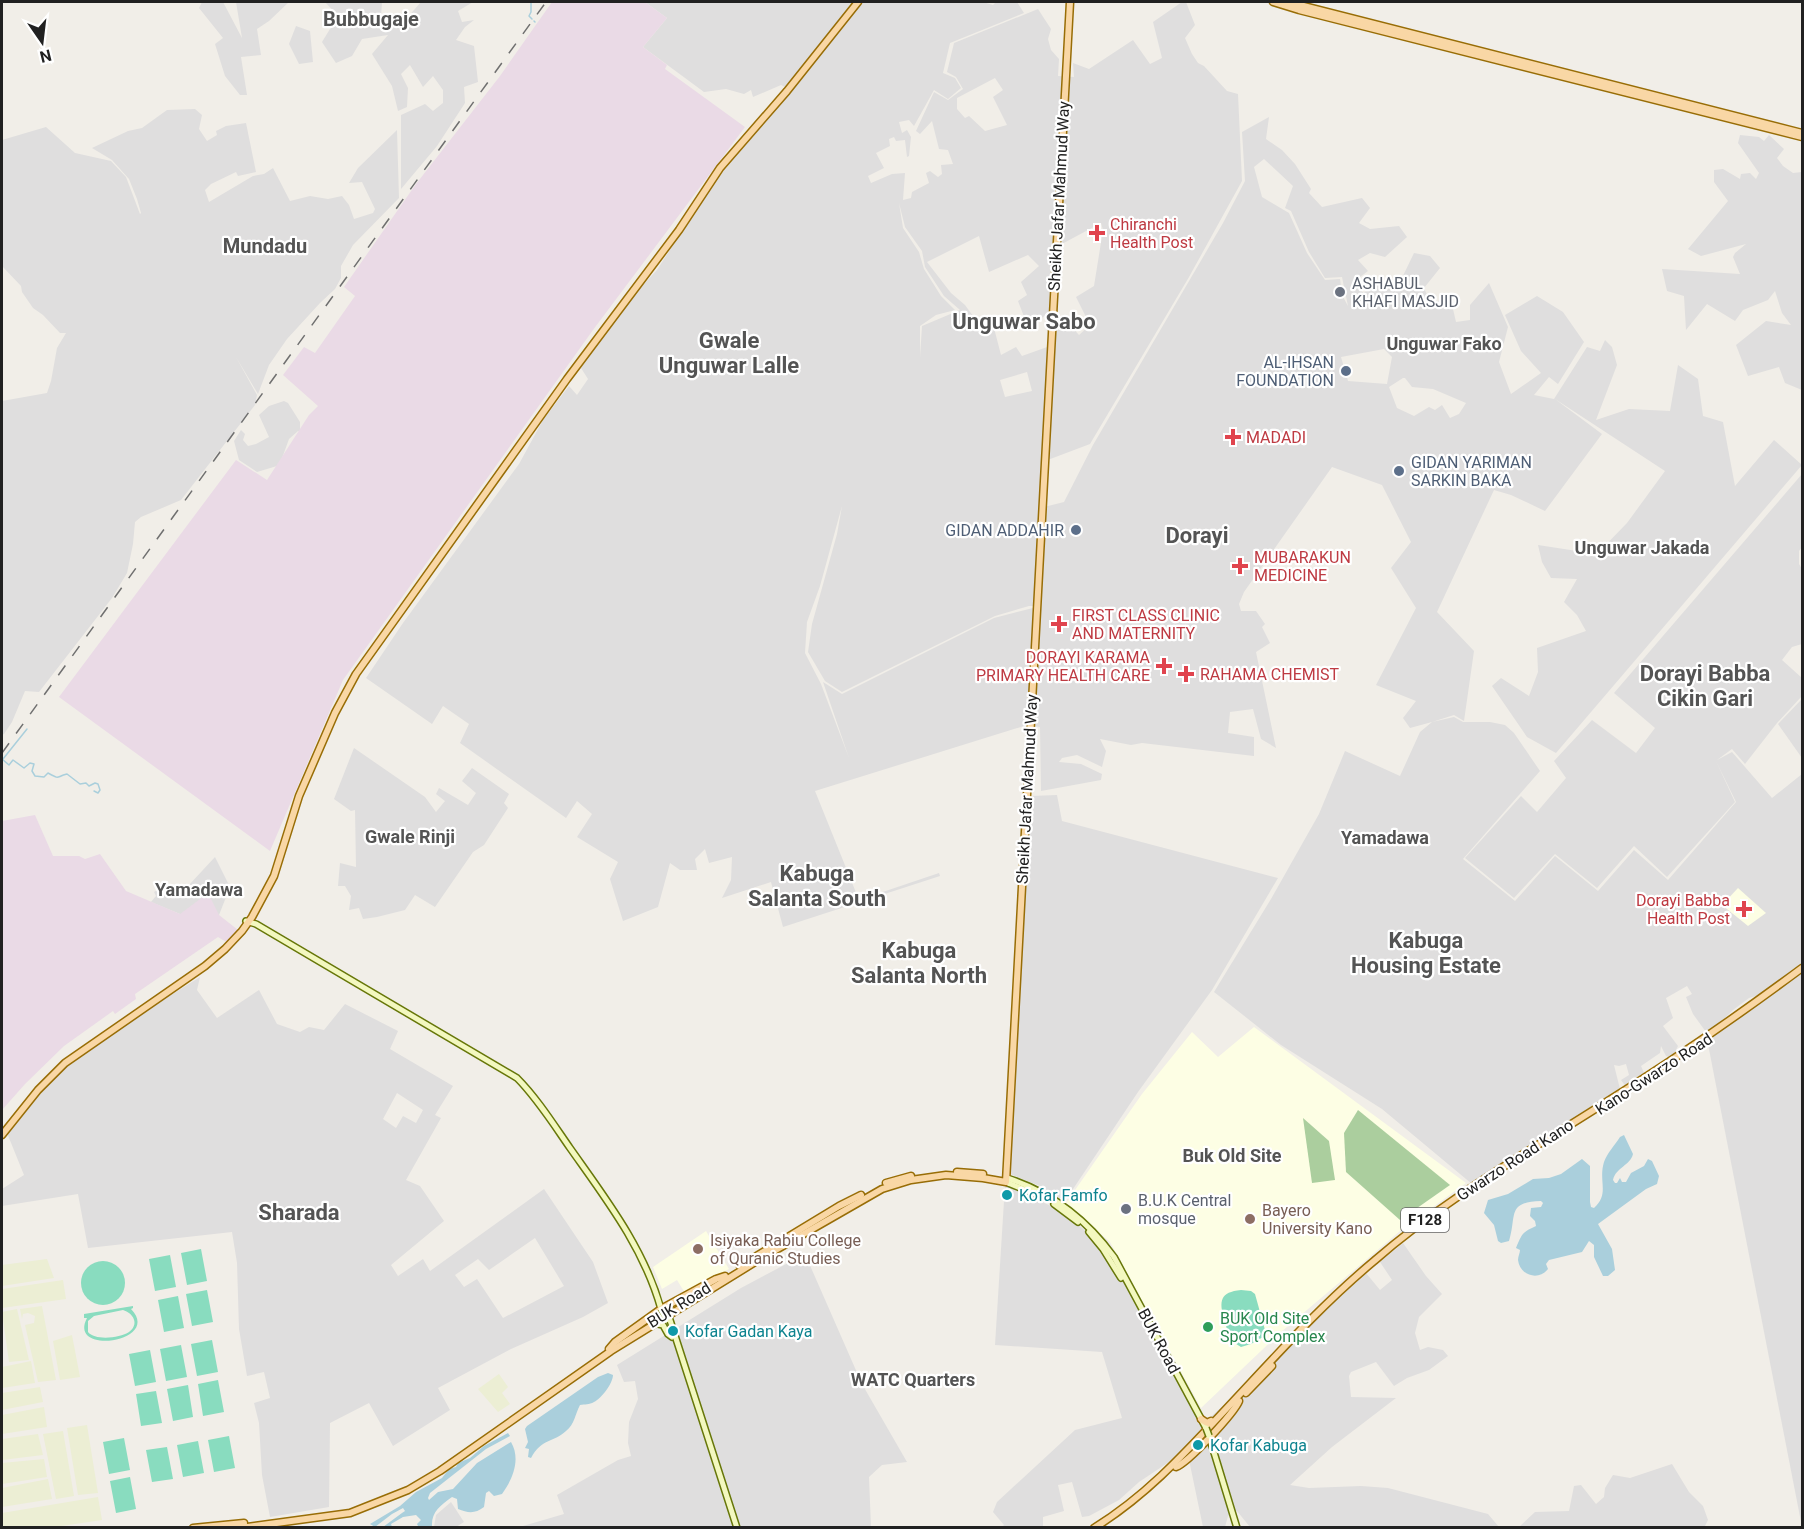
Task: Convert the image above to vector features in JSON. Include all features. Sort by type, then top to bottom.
[{"type":"main road","points":[[2,1132],[38,1089],[65,1063],[210,963],[232,943],[249,919],[277,869],[299,796],[335,713],[356,674],[720,168],[787,90],[856,2]]},
{"type":"main road","points":[[1067,5],[1074,2]]},
{"type":"main road","points":[[1274,2],[1461,48]]},
{"type":"main road","points":[[1288,2],[1803,135]]},
{"type":"main road","name":"Sheikh Jafar Mahmud Way","points":[[1005,1180],[1067,5]]},
{"type":"main road","points":[[249,919],[511,1072],[527,1084],[635,1240],[663,1308],[670,1317],[735,1527]]},
{"type":"main road","name":"Kano-Gwarzo Road","points":[[1094,1527],[1146,1495],[1368,1269],[1442,1209],[1761,1003],[1802,970]]},
{"type":"main road","name":"BUK Road","points":[[193,1527],[239,1526],[350,1514],[405,1492],[440,1471],[610,1350],[728,1277],[850,1206],[890,1186],[946,1175],[1005,1180],[1046,1194],[1071,1211],[1094,1232],[1114,1257],[1205,1429]]},
{"type":"main road","points":[[610,1350],[615,1342],[663,1308],[716,1279],[728,1277]]},
{"type":"main road","points":[[610,1350],[623,1346],[670,1317],[728,1277]]},
{"type":"main road","points":[[658,1324],[663,1325],[668,1334],[674,1336]]},
{"type":"main road","name":"BUK Road","points":[[1154,1335],[1205,1429]]},
{"type":"main road","points":[[1167,1470],[1229,1401],[1237,1400],[1236,1407],[1182,1464],[1176,1467]]},
{"type":"main road","name":"F128","points":[[1094,1527],[1167,1470],[1237,1400]]},
{"type":"main road","points":[[1201,1419],[1207,1423],[1211,1421]]},
{"type":"main road","points":[[1205,1429],[1236,1527]]},
{"type":"shaded area","points":[[202,2],[223,2],[242,38],[236,2],[289,2],[257,29],[261,55],[241,57],[247,95],[240,95],[225,76],[215,44],[223,38],[199,8]]},
{"type":"shaded area","points":[[325,2],[382,2],[381,17],[394,25],[407,18],[421,2],[473,2],[458,11],[462,22],[474,20],[465,27],[456,40],[474,46],[478,82],[464,87],[465,103],[437,146],[401,189],[401,115],[425,104],[433,111],[443,103],[443,90],[433,76],[423,87],[410,65],[401,74],[408,88],[407,107],[398,111],[392,86],[372,54],[388,35],[362,39],[352,56],[336,63],[322,42],[338,16]]},
{"type":"shaded area","points":[[552,2],[645,2],[667,18],[643,47],[667,65],[665,69],[745,127],[593,330],[343,680],[270,851],[59,697],[236,460],[267,480],[309,415],[318,406],[283,375],[304,347],[315,353],[355,296],[344,287],[416,184],[500,76]]},
{"type":"shaded area","points":[[645,2],[983,2],[993,5],[996,2],[1017,2],[1024,13],[950,43],[943,73],[955,78],[961,88],[948,99],[934,90],[914,126],[909,120],[899,122],[902,133],[907,130],[911,137],[909,156],[907,157],[905,140],[896,141],[894,137],[889,139],[890,146],[876,153],[884,168],[868,176],[871,183],[892,174],[905,173],[903,200],[911,198],[912,192],[929,183],[926,173],[930,171],[938,177],[942,174],[941,165],[953,164],[948,150],[939,149],[932,121],[920,134],[916,131],[934,92],[948,100],[963,89],[956,77],[947,72],[954,43],[1038,9],[1051,29],[1048,39],[1051,50],[1059,59],[1058,76],[1074,77],[1073,63],[1089,69],[1133,40],[1150,64],[1162,58],[1153,22],[1182,2],[1186,2],[1195,25],[1185,38],[1192,54],[1198,63],[1204,66],[1227,91],[1238,94],[1242,181],[1189,277],[1090,444],[1045,461],[1035,606],[995,616],[842,692],[825,681],[808,652],[812,624],[837,534],[842,506],[820,586],[807,622],[805,653],[821,684],[849,758],[823,682],[842,694],[994,618],[1037,607],[1044,507],[1064,502],[1093,445],[1223,223],[1245,181],[1242,132],[1269,117],[1266,139],[1282,150],[1295,164],[1311,189],[1309,193],[1322,207],[1362,198],[1370,208],[1359,223],[1370,229],[1399,226],[1407,237],[1385,257],[1370,253],[1358,260],[1368,271],[1356,280],[1363,293],[1390,278],[1400,282],[1414,253],[1430,256],[1440,268],[1424,288],[1431,304],[1450,296],[1456,322],[1470,320],[1470,305],[1489,283],[1508,327],[1499,362],[1511,394],[1541,373],[1521,351],[1505,315],[1537,296],[1563,312],[1584,342],[1558,384],[1549,377],[1534,395],[1554,399],[1587,347],[1600,351],[1605,340],[1612,347],[1617,365],[1596,420],[1629,409],[1670,411],[1678,365],[1698,379],[1703,416],[1723,422],[1735,486],[1774,440],[1802,465],[1556,753],[1527,737],[1492,686],[1501,678],[1529,696],[1538,672],[1537,648],[1586,631],[1577,615],[1564,602],[1577,579],[1551,578],[1542,562],[1538,545],[1595,556],[1627,523],[1665,471],[1555,399],[1602,434],[1545,511],[1511,495],[1494,490],[1437,612],[1474,651],[1464,721],[1454,715],[1410,728],[1403,718],[1416,701],[1376,685],[1416,608],[1391,568],[1411,542],[1382,485],[1332,467],[1244,592],[1239,604],[1241,611],[1256,611],[1265,624],[1262,627],[1270,643],[1256,652],[1276,748],[1261,739],[1253,709],[1230,712],[1228,733],[1254,737],[1254,756],[1142,743],[1131,745],[1100,739],[1106,751],[1102,767],[1077,755],[1062,758],[1059,762],[1081,764],[1102,774],[1101,780],[1041,791],[1040,727],[1027,725],[815,791],[859,900],[939,873],[940,876],[783,927],[771,882],[722,898],[731,880],[732,857],[709,863],[705,849],[695,859],[697,870],[680,870],[670,863],[658,907],[623,921],[610,879],[618,862],[577,837],[592,814],[577,801],[566,818],[460,743],[469,724],[443,706],[432,724],[366,678],[403,623],[519,464],[543,420],[569,386],[577,395],[588,379],[581,368],[599,341],[629,300],[657,270],[711,186],[760,128],[789,89],[781,85],[753,97],[751,90],[744,94],[726,89],[704,92],[643,47],[667,18]],"holes":[[[995,78],[1003,90],[993,97],[1007,125],[985,131],[969,116],[965,118],[957,109],[957,98]],[[1264,159],[1293,186],[1285,208],[1291,211],[1309,252],[1325,278],[1342,277],[1348,306],[1342,295],[1340,279],[1325,280],[1307,253],[1289,213],[1262,197],[1254,167]],[[899,203],[905,227],[922,251],[925,267],[944,296],[960,310],[922,326],[920,357],[920,326],[936,315],[955,310],[941,296],[924,269],[919,252],[903,228]],[[1101,223],[1103,230],[1094,286],[1076,297],[1090,325],[1079,335],[1069,324],[1053,331],[1050,346],[1022,356],[1016,347],[1001,355],[994,328],[984,331],[965,305],[951,293],[927,262],[979,236],[989,272],[1028,255],[1039,266],[1021,282],[1027,295],[1018,301],[1028,327],[1046,315],[1053,305],[1060,245]],[[1384,349],[1392,357],[1387,384],[1348,381],[1341,357]],[[1027,372],[1032,391],[1005,397],[1000,380]],[[1403,378],[1412,387],[1433,389],[1466,403],[1459,414],[1450,418],[1442,405],[1435,410],[1429,407],[1414,416],[1397,408],[1389,387]]]},
{"type":"shaded area","points":[[296,26],[310,31],[313,62],[299,64],[289,44]]},
{"type":"shaded area","points":[[195,109],[202,115],[199,129],[207,141],[217,135],[216,131],[226,126],[246,123],[256,172],[238,176],[236,172],[211,184],[205,190],[209,202],[253,176],[264,174],[273,168],[290,201],[310,196],[328,199],[342,196],[349,205],[354,219],[373,213],[375,209],[362,182],[349,183],[358,168],[397,130],[399,198],[353,245],[341,266],[341,278],[335,289],[287,339],[269,365],[258,394],[236,357],[257,395],[255,405],[181,500],[141,517],[135,522],[127,573],[112,598],[39,692],[25,691],[12,722],[2,735],[2,401],[47,393],[57,348],[66,333],[60,333],[33,308],[22,292],[21,286],[2,266],[2,140],[46,127],[75,153],[111,161],[126,177],[140,214],[129,179],[112,160],[92,148],[128,131],[142,128],[167,110]]},
{"type":"shaded area","points":[[1740,135],[1759,137],[1764,141],[1769,135],[1784,149],[1777,158],[1783,166],[1793,173],[1802,172],[1802,390],[1785,383],[1779,367],[1748,376],[1736,345],[1766,321],[1791,325],[1782,313],[1775,291],[1768,300],[1743,310],[1735,321],[1707,304],[1686,330],[1684,296],[1667,291],[1662,269],[1740,274],[1733,257],[1746,244],[1701,256],[1688,249],[1728,201],[1714,182],[1714,170],[1723,169],[1740,179],[1741,174],[1750,173],[1756,179],[1759,173],[1738,143]]},
{"type":"shaded area","points":[[284,401],[288,403],[300,422],[300,431],[289,439],[277,466],[257,472],[239,460],[234,441],[241,430],[245,434],[243,440],[248,446],[269,437],[259,415],[269,406]]},
{"type":"shaded area","points":[[1802,474],[1802,547],[1799,551],[1799,564],[1802,569],[1802,644],[1792,647],[1782,660],[1802,678],[1802,696],[1777,723],[1745,764],[1732,749],[1717,760],[1732,752],[1772,798],[1802,774],[1802,963],[1759,995],[1749,998],[1716,1027],[1706,1032],[1693,1014],[1686,997],[1692,994],[1687,986],[1666,998],[1673,1018],[1663,1026],[1678,1046],[1672,1058],[1666,1056],[1661,1046],[1660,1053],[1641,1066],[1645,1075],[1626,1087],[1621,1080],[1629,1075],[1626,1064],[1614,1065],[1620,1089],[1493,1168],[1472,1184],[1382,1109],[1281,1045],[1214,992],[1271,899],[1319,814],[1345,751],[1400,776],[1420,732],[1432,722],[1454,717],[1463,722],[1490,722],[1505,725],[1514,733],[1540,771],[1463,859],[1515,901],[1555,856],[1598,891],[1634,850],[1668,880],[1736,802],[1716,761],[1735,802],[1667,877],[1634,846],[1597,888],[1555,854],[1514,898],[1465,858],[1521,796],[1537,812],[1566,778],[1554,761],[1592,720],[1636,753],[1655,728],[1614,693]]},
{"type":"shaded area","points":[[1802,699],[1802,758],[1778,724]]},
{"type":"shaded area","points":[[354,748],[425,797],[436,812],[445,801],[436,794],[439,788],[468,805],[476,793],[462,781],[472,768],[509,794],[504,803],[508,808],[484,845],[473,852],[435,907],[415,895],[405,910],[377,917],[363,919],[359,908],[349,910],[351,896],[345,886],[338,886],[340,863],[356,867],[355,810],[351,811],[334,799]]},
{"type":"shaded area","points":[[1057,795],[1062,821],[1278,878],[1212,990],[1138,1092],[1065,1201],[1040,1186],[1010,1174],[1016,1032],[1031,796]]},
{"type":"shaded area","points":[[35,815],[53,856],[79,856],[85,859],[100,854],[126,891],[180,914],[208,893],[219,915],[238,930],[228,943],[218,937],[135,994],[136,999],[115,1014],[113,1011],[64,1046],[2,1110],[2,821]]},
{"type":"shaded area","points":[[215,857],[230,887],[219,915],[180,914],[151,902],[156,896],[154,892],[164,886],[175,891],[189,885]]},
{"type":"shaded area","name":"Dorayi Babba Health Post","points":[[1738,888],[1766,913],[1748,926],[1722,905]]},
{"type":"shaded area","points":[[1802,965],[1802,1527],[1707,1039]]},
{"type":"shaded area","points":[[200,977],[197,990],[217,1018],[259,990],[277,1024],[300,1032],[309,1027],[324,1030],[345,1004],[398,1031],[390,1049],[453,1086],[435,1115],[441,1118],[406,1180],[420,1186],[444,1221],[391,1265],[398,1276],[423,1259],[430,1271],[544,1189],[593,1262],[608,1303],[583,1317],[511,1349],[438,1388],[450,1410],[393,1446],[369,1403],[330,1423],[329,1507],[270,1517],[262,1475],[259,1423],[254,1403],[270,1398],[264,1372],[247,1376],[239,1329],[237,1263],[232,1232],[88,1248],[78,1194],[2,1206],[2,1189],[24,1175],[7,1133],[22,1113],[61,1071],[107,1035]],"holes":[[[397,1093],[423,1110],[416,1123],[403,1116],[396,1128],[383,1119]],[[535,1238],[564,1286],[503,1318],[477,1279],[464,1287],[455,1275],[478,1259],[489,1270]]]},
{"type":"shaded area","name":"Bayero University Kano","points":[[1254,1027],[1466,1183],[1400,1231],[1281,1332],[1201,1408],[1110,1242],[1066,1203],[1142,1094],[1192,1032],[1218,1057]]},
{"type":"shaded area","points":[[1005,1185],[1064,1212],[1098,1242],[1111,1259],[1201,1426],[1366,1273],[1380,1290],[1392,1280],[1380,1262],[1403,1243],[1442,1294],[1419,1317],[1415,1333],[1420,1350],[1428,1347],[1443,1350],[1448,1356],[1429,1370],[1407,1378],[1394,1386],[1376,1362],[1351,1372],[1349,1376],[1351,1397],[1396,1398],[1332,1447],[1290,1485],[1309,1488],[1361,1486],[1388,1488],[1488,1514],[1499,1527],[1250,1527],[1237,1511],[1228,1516],[1225,1527],[1203,1527],[1188,1455],[1177,1465],[1172,1460],[1139,1482],[1119,1500],[1089,1516],[1082,1517],[1072,1482],[1058,1485],[1064,1511],[1043,1517],[1043,1527],[1002,1527],[1004,1525],[993,1512],[997,1502],[1075,1430],[1122,1418],[1102,1352],[995,1345]]},
{"type":"shaded area","name":"Isiyaka Rabiu College of Quranic Studies","points":[[706,1231],[729,1269],[685,1293],[677,1280],[662,1289],[653,1267]]},
{"type":"shaded area","points":[[805,1254],[862,1384],[907,1462],[882,1465],[869,1477],[871,1527],[523,1528],[523,1526],[564,1514],[557,1495],[618,1460],[631,1456],[628,1443],[629,1422],[638,1399],[635,1381],[624,1382],[617,1365],[741,1288]]},
{"type":"shaded area","points":[[47,1259],[54,1278],[2,1286],[2,1265]]},
{"type":"shaded area","points":[[63,1280],[66,1299],[2,1308],[2,1289]]},
{"type":"shaded area","points":[[42,1306],[56,1380],[38,1382],[25,1325],[34,1323],[35,1316],[28,1313],[23,1314],[22,1319],[20,1309]]},
{"type":"shaded area","points":[[17,1309],[29,1360],[9,1362],[2,1312]]},
{"type":"shaded area","points":[[72,1335],[80,1377],[60,1380],[53,1341]]},
{"type":"shaded area","points":[[31,1361],[35,1383],[2,1388],[2,1367]]},
{"type":"shaded area","points":[[499,1374],[508,1387],[502,1393],[510,1404],[498,1412],[478,1389]]},
{"type":"shaded area","points":[[40,1387],[43,1402],[2,1410],[2,1393]]},
{"type":"shaded area","points":[[44,1407],[47,1427],[2,1434],[2,1415]]},
{"type":"shaded area","points":[[87,1425],[98,1493],[78,1495],[67,1428]]},
{"type":"shaded area","points":[[63,1431],[74,1496],[56,1499],[43,1434]]},
{"type":"shaded area","points":[[38,1434],[43,1455],[2,1460],[2,1439]]},
{"type":"shaded area","points":[[44,1459],[47,1477],[2,1484],[2,1463]]},
{"type":"shaded area","points":[[1672,1464],[1689,1492],[1703,1506],[1708,1520],[1705,1526],[1707,1527],[1519,1527],[1535,1512],[1569,1511],[1574,1486],[1581,1485],[1596,1504],[1604,1497],[1605,1488],[1613,1475],[1630,1478]]},
{"type":"shaded area","points":[[48,1479],[52,1499],[2,1507],[2,1488]]},
{"type":"shaded area","points":[[98,1497],[102,1520],[55,1527],[2,1527],[2,1513]]},
{"type":"shaded area","points":[[451,1502],[464,1522],[456,1527],[434,1527],[436,1515]]},
{"type":"green space","points":[[1358,1110],[1450,1185],[1400,1220],[1346,1172],[1344,1133]]},
{"type":"green space","points":[[1303,1118],[1329,1141],[1335,1180],[1312,1183]]},
{"type":"green space","points":[[201,1249],[207,1281],[187,1285],[181,1253]]},
{"type":"green space","points":[[170,1255],[176,1287],[155,1291],[149,1259]]},
{"type":"green space","points":[[103,1261],[119,1267],[125,1283],[119,1299],[103,1305],[87,1299],[81,1283],[87,1267]]},
{"type":"green space","points":[[207,1290],[213,1322],[192,1326],[186,1294]]},
{"type":"green space","points":[[1241,1290],[1255,1294],[1265,1330],[1263,1337],[1241,1347],[1230,1336],[1224,1319],[1222,1302],[1225,1295]]},
{"type":"green space","points":[[178,1296],[184,1328],[164,1332],[158,1300]]},
{"type":"green space","points":[[133,1306],[131,1309],[137,1320],[135,1330],[126,1336],[101,1341],[90,1337],[84,1330],[87,1318],[84,1318],[84,1314]],"holes":[[[127,1311],[135,1322],[129,1332],[108,1338],[96,1337],[88,1332],[88,1321],[94,1316]]]},
{"type":"green space","points":[[212,1340],[218,1372],[197,1376],[191,1344]]},
{"type":"green space","points":[[181,1345],[187,1377],[166,1381],[160,1349]]},
{"type":"green space","points":[[150,1350],[156,1382],[135,1386],[129,1354]]},
{"type":"green space","points":[[218,1380],[224,1412],[203,1416],[198,1384]]},
{"type":"green space","points":[[188,1385],[193,1417],[173,1421],[167,1389]]},
{"type":"green space","points":[[156,1391],[162,1423],[141,1426],[136,1394]]},
{"type":"green space","points":[[229,1436],[235,1468],[214,1472],[208,1440]]},
{"type":"green space","points":[[124,1438],[130,1470],[109,1474],[103,1442]]},
{"type":"green space","points":[[198,1441],[204,1473],[183,1477],[177,1445]]},
{"type":"green space","points":[[167,1447],[173,1479],[152,1482],[146,1450]]},
{"type":"green space","points":[[130,1477],[136,1509],[116,1513],[110,1481]]},
{"type":"water","points":[[1624,1135],[1633,1154],[1615,1176],[1613,1180],[1615,1183],[1620,1178],[1622,1182],[1626,1182],[1631,1173],[1644,1166],[1648,1159],[1652,1161],[1659,1176],[1657,1184],[1646,1189],[1598,1224],[1612,1249],[1615,1270],[1608,1276],[1603,1276],[1594,1257],[1594,1245],[1589,1241],[1582,1252],[1549,1260],[1546,1264],[1548,1269],[1544,1273],[1535,1276],[1526,1273],[1519,1265],[1520,1250],[1516,1248],[1523,1234],[1536,1226],[1530,1216],[1531,1208],[1541,1207],[1543,1203],[1541,1201],[1522,1204],[1515,1212],[1509,1241],[1501,1243],[1498,1241],[1494,1225],[1484,1213],[1488,1200],[1508,1194],[1533,1179],[1549,1178],[1561,1174],[1582,1159],[1590,1166],[1590,1202],[1591,1207],[1594,1208],[1599,1203],[1603,1192],[1605,1159],[1620,1137]]},
{"type":"water","points":[[608,1373],[613,1375],[613,1378],[600,1397],[592,1403],[580,1405],[569,1428],[539,1447],[531,1458],[528,1457],[529,1449],[525,1448],[528,1442],[525,1429],[527,1426],[598,1377]]},
{"type":"water","points":[[508,1433],[510,1436],[486,1449],[430,1493],[428,1498],[429,1500],[438,1492],[453,1489],[477,1463],[511,1442],[515,1462],[509,1482],[502,1494],[494,1496],[489,1491],[486,1493],[484,1507],[478,1511],[458,1509],[457,1499],[452,1497],[435,1513],[432,1527],[418,1526],[421,1520],[416,1515],[403,1517],[391,1524],[392,1527],[383,1527],[405,1511],[403,1508],[375,1527],[370,1524],[400,1506],[416,1492],[442,1478],[458,1463],[470,1458],[484,1446]]},
{"type":"waterway","points":[[531,2],[529,16],[532,19]]},
{"type":"waterway","points":[[3,759],[27,729]]},
{"type":"waterway","points":[[2,759],[9,765],[13,760],[24,768],[30,763],[34,764],[32,771],[35,776],[44,777],[48,773],[58,777],[67,774],[80,784],[86,783],[89,786],[98,784],[100,790],[98,793],[94,791]]},
{"type":"railway","points":[[2,753],[546,2]]},
{"type":"place","name":"Chiranchi Health Post","points":[[1097,233]]},
{"type":"place","name":"ASHABUL KHAFI MASJID","points":[[1340,292]]},
{"type":"place","name":"AL-IHSAN FOUNDATION","points":[[1346,371]]},
{"type":"place","name":"MADADI","points":[[1233,437]]},
{"type":"place","name":"GIDAN YARIMAN SARKIN BAKA","points":[[1399,471]]},
{"type":"place","name":"GIDAN ADDAHIR","points":[[1076,530]]},
{"type":"place","name":"MUBARAKUN MEDICINE","points":[[1240,566]]},
{"type":"place","name":"FIRST CLASS CLINIC AND MATERNITY","points":[[1059,624]]},
{"type":"place","name":"DORAYI KARAMA PRIMARY HEALTH CARE","points":[[1164,666]]},
{"type":"place","name":"RAHAMA CHEMIST","points":[[1186,674]]},
{"type":"place","name":"Dorayi Babba Health Post","points":[[1744,909]]},
{"type":"place","name":"Kofar Famfo","points":[[1007,1195]]},
{"type":"place","name":"B.U.K Central mosque","points":[[1126,1209]]},
{"type":"place","name":"Bayero University Kano","points":[[1250,1219]]},
{"type":"place","name":"Isiyaka Rabiu College of Quranic Studies","points":[[698,1249]]},
{"type":"place","name":"BUK Old Site Sport Complex","points":[[1208,1327]]},
{"type":"place","name":"Kofar Gadan Kaya","points":[[673,1331]]},
{"type":"place","name":"Kofar Kabuga","points":[[1198,1445]]},
{"type":"district","name":"Bubbugaje","points":[[371,19]]},
{"type":"district","name":"Mundadu","points":[[265,246]]},
{"type":"district","name":"Unguwar Sabo","points":[[1024,321]]},
{"type":"district","name":"Unguwar Fako","points":[[1444,343]]},
{"type":"district","name":"Gwale Unguwar Lalle","points":[[729,352]]},
{"type":"district","name":"Dorayi","points":[[1197,535]]},
{"type":"district","name":"Unguwar Jakada","points":[[1642,547]]},
{"type":"district","name":"Dorayi Babba Cikin Gari","points":[[1705,686]]},
{"type":"district","name":"Gwale Rinji","points":[[410,836]]},
{"type":"district","name":"Yamadawa","points":[[1385,837]]},
{"type":"district","name":"Kabuga Salanta South","points":[[817,886]]},
{"type":"district","name":"Yamadawa","points":[[199,889]]},
{"type":"district","name":"Kabuga Housing Estate","points":[[1426,952]]},
{"type":"district","name":"Kabuga Salanta North","points":[[919,962]]},
{"type":"district","name":"Buk Old Site","points":[[1232,1155]]},
{"type":"district","name":"Sharada","points":[[299,1212]]},
{"type":"district","name":"WATC Quarters","points":[[913,1379]]}]
